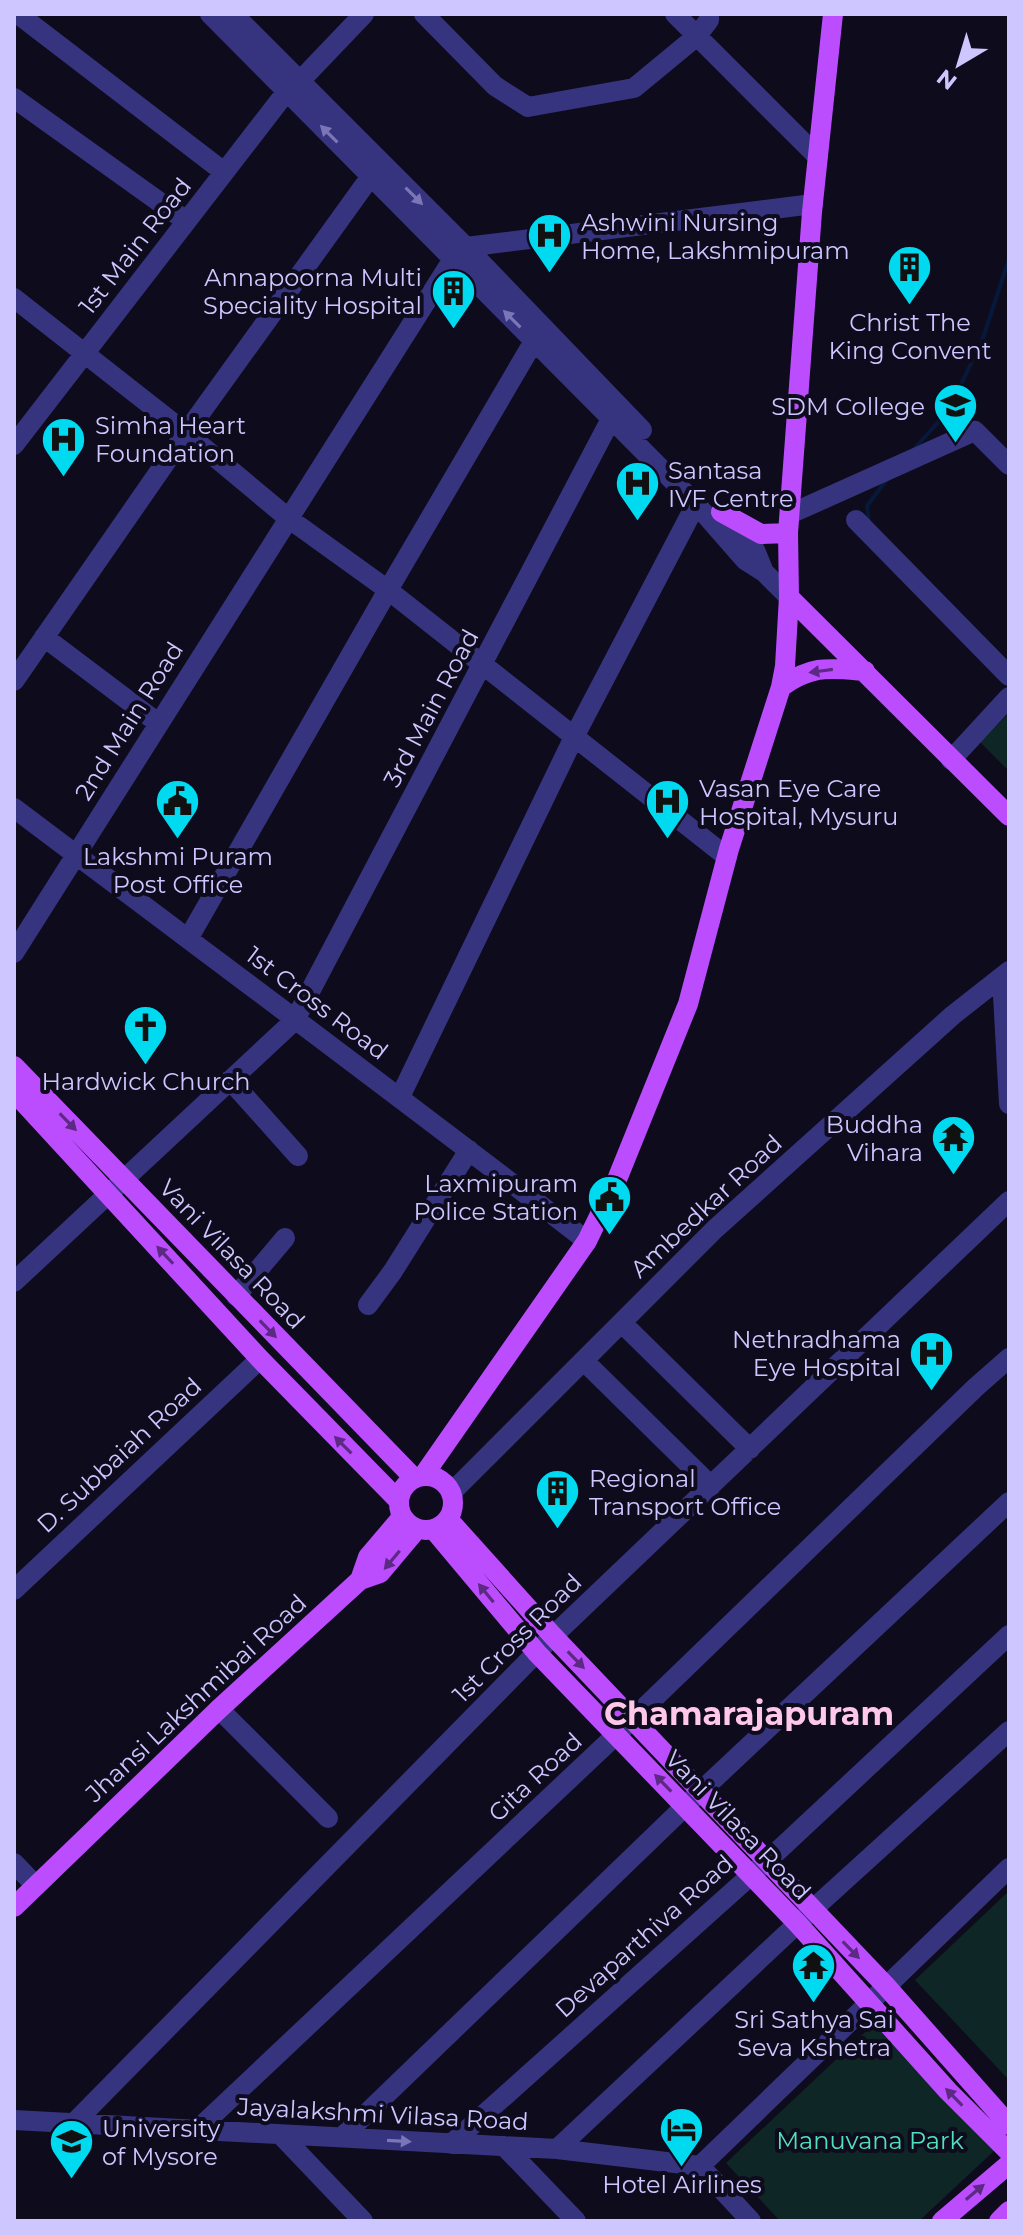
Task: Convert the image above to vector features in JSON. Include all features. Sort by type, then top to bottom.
[{"type":"main road","points":[[418,1477],[587,1241],[618,1177],[688,1004],[727,857],[781,687],[789,597],[789,523],[813,204],[833,14]]},
{"type":"main road","points":[[721,512],[761,534],[789,523]]},
{"type":"main road","points":[[789,597],[1009,816]]},
{"type":"main road","points":[[781,687],[799,674],[828,668],[865,671]]},
{"type":"main road","name":"Vani Vilasa Road","points":[[14,1066],[260,1359],[420,1519],[553,1636],[767,1861],[869,2001],[948,2091],[1009,2152]]},
{"type":"main road","name":"Vani Vilasa Road","points":[[16,1098],[236,1296],[418,1477],[440,1479],[451,1493]]},
{"type":"main road","name":"Jhansi Lakshmibai Road","points":[[14,1907],[219,1709],[360,1580],[380,1573],[420,1519],[401,1491],[418,1477]]},
{"type":"main road","points":[[420,1519],[453,1502],[451,1493]]},
{"type":"main road","name":"Vani Vilasa Road","points":[[420,1519],[537,1653],[750,1876],[805,1917],[886,1986],[1009,2125]]},
{"type":"main road","points":[[942,2221],[1009,2165]]},
{"type":"main road","points":[[999,2221],[1009,2211]]},
{"type":"street","points":[[18,14],[224,172]]},
{"type":"street","points":[[210,14],[293,86],[721,512],[755,550],[764,572]]},
{"type":"street","points":[[233,14],[371,176],[460,253],[534,341],[696,504],[745,560],[764,572],[789,597]]},
{"type":"street","name":"1st Main Road","points":[[14,445],[293,86],[364,14]]},
{"type":"street","points":[[424,14],[495,86],[528,107],[634,88],[697,36],[709,20],[709,14]]},
{"type":"street","points":[[675,14],[818,157]]},
{"type":"street","points":[[14,98],[186,221]]},
{"type":"street","points":[[14,681],[186,433],[371,176]]},
{"type":"street","points":[[460,253],[813,204]]},
{"type":"street","name":"2nd Main Road","points":[[14,953],[288,518],[460,253]]},
{"type":"street","points":[[14,298],[86,352],[288,518],[388,590],[727,857]]},
{"type":"street","points":[[188,939],[534,341]]},
{"type":"street","name":"3rd Main Road","points":[[14,1282],[295,1020],[611,419]]},
{"type":"street","points":[[789,523],[975,431],[1009,465]]},
{"type":"street","points":[[400,1097],[574,737],[696,504]]},
{"type":"street","points":[[856,520],[1009,676]]},
{"type":"street","points":[[44,637],[158,723]]},
{"type":"street","points":[[951,760],[1009,697]]},
{"type":"street","name":"1st Cross Road","points":[[14,808],[587,1241]]},
{"type":"street","points":[[1005,974],[1009,1104]]},
{"type":"street","name":"Ambedkar Road","points":[[451,1493],[715,1229],[953,1015],[1005,974]]},
{"type":"street","points":[[230,1080],[298,1156]]},
{"type":"street","points":[[368,1305],[469,1150]]},
{"type":"street","name":"1st Cross Road","points":[[73,2124],[553,1636],[1009,1201]]},
{"type":"street","points":[[236,1296],[285,1238]]},
{"type":"street","points":[[622,1323],[750,1449]]},
{"type":"street","name":"Gita Road","points":[[197,2130],[616,1735],[1009,1358]]},
{"type":"street","name":"D. Subbaiah Road","points":[[14,1590],[260,1359]]},
{"type":"street","points":[[584,1361],[711,1486]]},
{"type":"street","points":[[341,2138],[701,1791],[1009,1502]]},
{"type":"street","name":"Devaparthiva Road","points":[[451,2144],[767,1861],[1009,1635]]},
{"type":"street","points":[[219,1709],[328,1818]]},
{"type":"street","points":[[557,2149],[1009,1731]]},
{"type":"street","points":[[14,1863],[36,1886]]},
{"type":"street","points":[[751,2221],[700,2166],[1009,1868]]},
{"type":"street","name":"Jayalakshmi Vilasa Road","points":[[14,2120],[557,2149],[700,2166]]},
{"type":"street","points":[[281,2135],[363,2221]]},
{"type":"street","points":[[504,2146],[576,2221]]},
{"type":"green space","points":[[1009,713],[1009,771],[980,742]]},
{"type":"green space","name":"Manuvana Park","points":[[1009,1891],[1009,2080],[915,1980]]},
{"type":"green space","name":"Manuvana Park","points":[[876,2022],[995,2150],[919,2221],[780,2221],[726,2163]]},
{"type":"waterway","points":[[915,448],[948,411],[982,341],[1009,259]]},
{"type":"waterway","points":[[869,522],[867,506],[888,478]]},
{"type":"place","name":"Ashwini Nursing Home, Lakshmipuram","points":[[550,275]]},
{"type":"place","name":"Christ The King Convent","points":[[910,307]]},
{"type":"place","name":"Annapoorna Multi Speciality Hospital","points":[[453,330]]},
{"type":"place","name":"SDM College","points":[[956,445]]},
{"type":"place","name":"Simha Heart Foundation","points":[[64,478]]},
{"type":"place","name":"Santasa IVF Centre","points":[[637,523]]},
{"type":"place","name":"Lakshmi Puram Post Office","points":[[178,841]]},
{"type":"place","name":"Vasan Eye Care Hospital, Mysuru","points":[[668,841]]},
{"type":"place","name":"Hardwick Church","points":[[146,1066]]},
{"type":"place","name":"Buddha Vihara","points":[[954,1177]]},
{"type":"place","name":"Laxmipuram Police Station","points":[[609,1236]]},
{"type":"place","name":"Nethradhama Eye Hospital","points":[[932,1392]]},
{"type":"place","name":"Regional Transport Office","points":[[558,1531]]},
{"type":"place","name":"Sri Sathya Sai Seva Kshetra","points":[[814,2004]]},
{"type":"place","name":"Hotel Airlines","points":[[682,2169]]},
{"type":"place","name":"University of Mysore","points":[[71,2181]]},
{"type":"district","name":"Chamarajapuram","points":[[749,1713]]}]
